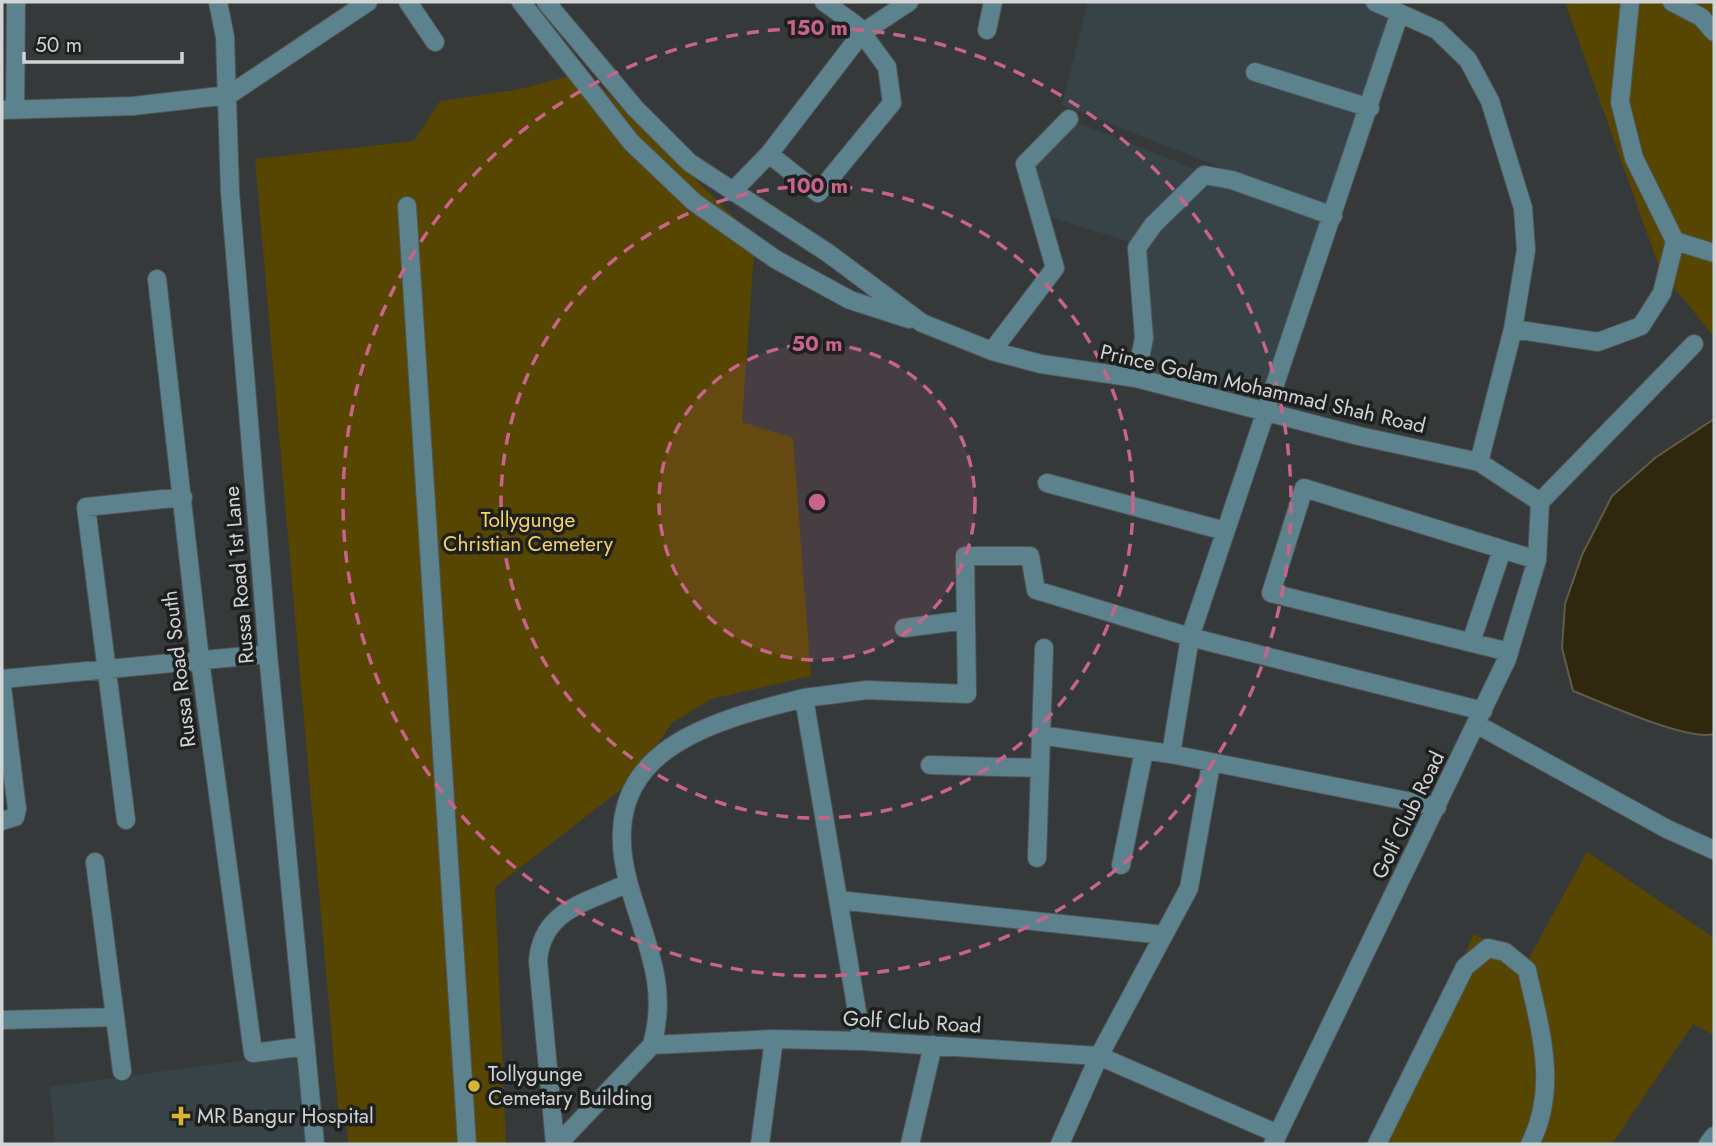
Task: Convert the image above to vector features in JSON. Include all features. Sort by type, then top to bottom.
[{"type":"street","points":[[16,2],[8,110],[133,106],[229,95],[368,2]]},
{"type":"street","name":"Russa Road 1st Lane","points":[[218,2],[225,37],[229,95],[230,192],[268,654],[315,1144]]},
{"type":"street","points":[[408,2],[435,42]]},
{"type":"street","points":[[521,2],[631,142],[694,202],[775,259],[850,300],[922,323]]},
{"type":"street","name":"Prince Golam Mohammad Shah Road","points":[[546,2],[635,108],[690,163],[828,253],[922,323],[992,351],[1041,364],[1136,378],[1266,409],[1359,436],[1479,462],[1540,502]]},
{"type":"street","points":[[769,154],[818,193],[892,103],[887,67],[862,33],[824,2]]},
{"type":"street","points":[[987,30],[993,2]]},
{"type":"street","points":[[1375,2],[1437,30],[1468,60],[1490,101],[1523,208],[1526,250],[1513,329],[1479,462]]},
{"type":"street","points":[[1513,329],[1598,341],[1641,326],[1662,293],[1675,241],[1634,158],[1620,102],[1630,2]]},
{"type":"street","points":[[1672,2],[1701,18],[1714,32]]},
{"type":"street","points":[[732,192],[769,154],[862,33],[902,4]]},
{"type":"street","points":[[1171,754],[1190,637],[1370,108],[1399,15]]},
{"type":"street","points":[[1255,72],[1370,108]]},
{"type":"street","points":[[992,351],[1055,268],[1025,164],[1069,119]]},
{"type":"street","points":[[1136,378],[1144,338],[1137,248],[1153,225],[1204,175],[1233,180],[1333,216]]},
{"type":"street","points":[[407,206],[467,1144]]},
{"type":"street","points":[[1675,241],[1714,253]]},
{"type":"street","name":"Russa Road South","points":[[157,279],[200,660],[253,1053],[306,1046]]},
{"type":"street","points":[[1540,502],[1694,344]]},
{"type":"street","points":[[1047,483],[1225,531]]},
{"type":"street","points":[[1509,652],[1271,593],[1304,488],[1536,560]]},
{"type":"street","points":[[126,820],[86,508],[183,497]]},
{"type":"street","name":"Golf Club Road","points":[[652,1045],[774,1039],[862,1041],[1099,1056],[1276,1139],[1509,652],[1536,560],[1540,502]]},
{"type":"street","points":[[1471,642],[1502,550]]},
{"type":"street","points":[[556,1144],[652,1045],[660,1001],[656,971],[628,883],[623,819],[627,797],[637,776],[653,758],[731,716],[804,698],[867,690],[967,694],[965,556],[1030,556],[1035,590],[1190,637],[1480,717],[1667,829],[1714,850]]},
{"type":"street","points":[[904,628],[966,620]]},
{"type":"street","points":[[1037,858],[1044,648]]},
{"type":"street","points":[[2,679],[268,654]]},
{"type":"street","points":[[2,687],[17,809],[15,817],[2,821]]},
{"type":"street","points":[[804,698],[862,1041]]},
{"type":"street","points":[[1040,735],[1171,754],[1437,807]]},
{"type":"street","points":[[1121,865],[1144,751]]},
{"type":"street","points":[[1059,1144],[1099,1056],[1189,888],[1211,764]]},
{"type":"street","points":[[930,765],[1039,768]]},
{"type":"street","points":[[94,862],[122,1071]]},
{"type":"street","points":[[556,1144],[538,961],[540,943],[554,918],[628,883]]},
{"type":"street","points":[[838,900],[1164,935]]},
{"type":"street","points":[[1377,1144],[1465,967],[1488,948],[1505,952],[1527,970],[1544,1049],[1547,1095],[1530,1144]]},
{"type":"street","points":[[2,1020],[115,1017]]},
{"type":"street","points":[[760,1144],[774,1039]]},
{"type":"street","points":[[910,1144],[933,1045]]},
{"type":"street","points":[[1708,1144],[1714,1136]]},
{"type":"shaded area","points":[[1088,2],[1363,2],[1393,17],[1327,209],[1062,105]]},
{"type":"shaded area","points":[[1073,121],[1327,221],[1263,402],[1143,372],[1145,247],[1045,215],[1030,166]]},
{"type":"shaded area","points":[[1714,419],[1714,734],[1702,735],[1645,720],[1573,691],[1562,648],[1565,604],[1582,555],[1612,496],[1655,458]]},
{"type":"shaded area","name":"MR Bangur Hospital","points":[[303,1052],[311,1144],[55,1144],[50,1087]]},
{"type":"green space","points":[[1565,2],[1714,2],[1714,337],[1660,270]]},
{"type":"green space","name":"Tollygunge Christian Cemetery","points":[[586,72],[755,238],[742,422],[793,438],[811,676],[711,699],[672,723],[632,781],[495,887],[506,1144],[348,1144],[346,1121],[339,1120],[255,159],[414,141],[440,101],[516,90]]},
{"type":"green space","points":[[1587,852],[1714,938],[1714,1035],[1693,1024],[1612,1144],[1378,1144],[1474,934],[1528,960]]},
{"type":"place","name":"Tollygunge Cemetary Building","points":[[474,1086]]},
{"type":"place","name":"MR Bangur Hospital","points":[[181,1116]]}]
